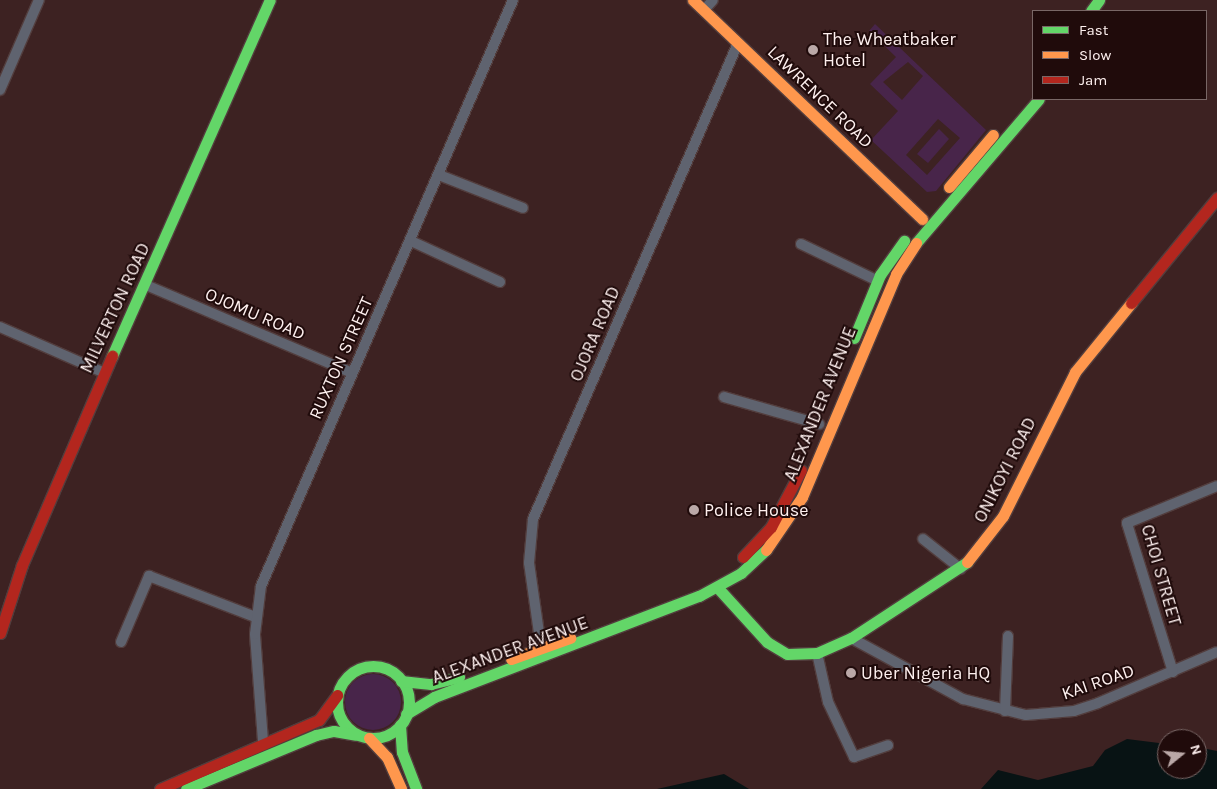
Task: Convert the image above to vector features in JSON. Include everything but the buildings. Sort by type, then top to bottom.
[{"type":"main road","name":"MILVERTON ROAD","points":[[0,633],[22,565],[270,0]]},
{"type":"main road","name":"LAWRENCE ROAD","points":[[693,0],[922,219]]},
{"type":"main road","name":"ALEXANDER AVENUE","points":[[401,681],[446,681],[542,647],[687,590],[736,563],[784,506],[878,281],[922,219],[1032,89]]},
{"type":"main road","name":"ALEXANDER AVENUE","points":[[403,720],[434,697],[553,655],[717,588],[767,549],[794,512],[882,299],[910,251],[1038,100]]},
{"type":"main road","name":"ONIKOYI ROAD","points":[[717,588],[777,649],[817,653],[851,638],[962,569],[1003,516],[1075,372],[1215,204]]},
{"type":"main road","points":[[160,789],[263,741],[319,720],[347,677],[364,667],[385,668],[401,681],[408,697],[403,720],[406,765],[416,789]]},
{"type":"main road","points":[[337,695],[339,715],[363,736],[394,771],[401,789]]},
{"type":"main road","points":[[186,789],[316,735],[334,731],[363,736],[386,735],[403,720]]},
{"type":"street","points":[[0,90],[38,0]]},
{"type":"street","name":"RUXTON STREET","points":[[263,741],[256,617],[261,586],[279,538],[411,241],[513,0]]},
{"type":"street","points":[[704,10],[713,0]]},
{"type":"street","name":"OJORA ROAD","points":[[542,647],[529,563],[533,519],[738,43]]},
{"type":"street","points":[[439,175],[523,208]]},
{"type":"street","points":[[411,241],[500,282]]},
{"type":"street","points":[[801,244],[878,281]]},
{"type":"street","name":"OJOMU ROAD","points":[[146,285],[352,374]]},
{"type":"street","points":[[0,327],[105,373]]},
{"type":"street","points":[[724,397],[819,424]]},
{"type":"street","name":"CHOI STREET","points":[[1173,672],[1127,523],[1217,486]]},
{"type":"street","points":[[924,539],[962,569]]},
{"type":"street","points":[[121,642],[149,576],[256,617]]},
{"type":"street","points":[[1005,711],[1008,636]]},
{"type":"street","name":"KAI ROAD","points":[[851,638],[963,699],[1026,715],[1074,711],[1173,672],[1217,652]]},
{"type":"street","points":[[817,653],[828,702],[854,758],[888,745]]},
{"type":"shaded area","points":[[875,24],[986,130],[936,191],[927,192],[871,140],[898,111],[870,84],[896,57],[869,31]],"holes":[[[908,62],[923,76],[902,100],[883,82]],[[938,119],[960,138],[927,175],[906,155]]]},
{"type":"shaded area","points":[[939,129],[949,139],[928,163],[917,154]]},
{"type":"shaded area","points":[[368,674],[378,674],[393,682],[399,691],[401,702],[399,713],[393,722],[378,730],[368,730],[357,725],[350,718],[345,707],[345,697],[350,686],[357,679]]},
{"type":"shaded area","points":[[1127,739],[1157,743],[1157,779],[1207,779],[1207,749],[1217,751],[1217,789],[981,789],[998,770],[1038,780],[1093,766],[1105,750]]},
{"type":"shaded area","points":[[724,774],[749,789],[657,789]]},
{"type":"traffic: fast","points":[[112,356],[270,0]]},
{"type":"traffic: fast","points":[[1092,10],[1099,0]]},
{"type":"traffic: fast","points":[[916,243],[1038,100]]},
{"type":"traffic: fast","points":[[854,338],[880,275],[904,241]]},
{"type":"traffic: fast","points":[[406,714],[434,697],[699,596],[741,573],[766,550]]},
{"type":"traffic: fast","points":[[717,587],[767,642],[787,654],[817,653],[851,638],[967,562]]},
{"type":"traffic: fast","points":[[373,666],[393,672],[403,682],[409,702],[403,722],[393,732],[373,738],[353,732],[343,722],[337,702],[343,682],[353,672],[373,666]]},
{"type":"traffic: fast","points":[[401,681],[431,684],[459,677]]},
{"type":"traffic: fast","points":[[400,725],[402,752],[416,789]]},
{"type":"traffic: fast","points":[[186,789],[316,735],[334,731],[356,735]]},
{"type":"traffic: slow","points":[[693,0],[922,219]]},
{"type":"traffic: slow","points":[[949,187],[993,135]]},
{"type":"traffic: slow","points":[[766,550],[802,497],[896,274],[916,243]]},
{"type":"traffic: slow","points":[[967,562],[1003,516],[1075,372],[1131,303]]},
{"type":"traffic: slow","points":[[511,659],[570,638]]},
{"type":"traffic: slow","points":[[369,738],[387,757],[401,789]]},
{"type":"traffic: jam","points":[[1131,303],[1217,198]]},
{"type":"traffic: jam","points":[[0,633],[22,565],[112,356]]},
{"type":"traffic: jam","points":[[743,557],[771,527],[801,470]]},
{"type":"traffic: jam","points":[[160,789],[319,720],[337,695]]},
{"type":"place","name":"The Wheatbaker Hotel","points":[[813,50]]},
{"type":"place","name":"Police House","points":[[694,510]]},
{"type":"place","name":"Uber Nigeria HQ","points":[[851,673]]}]
